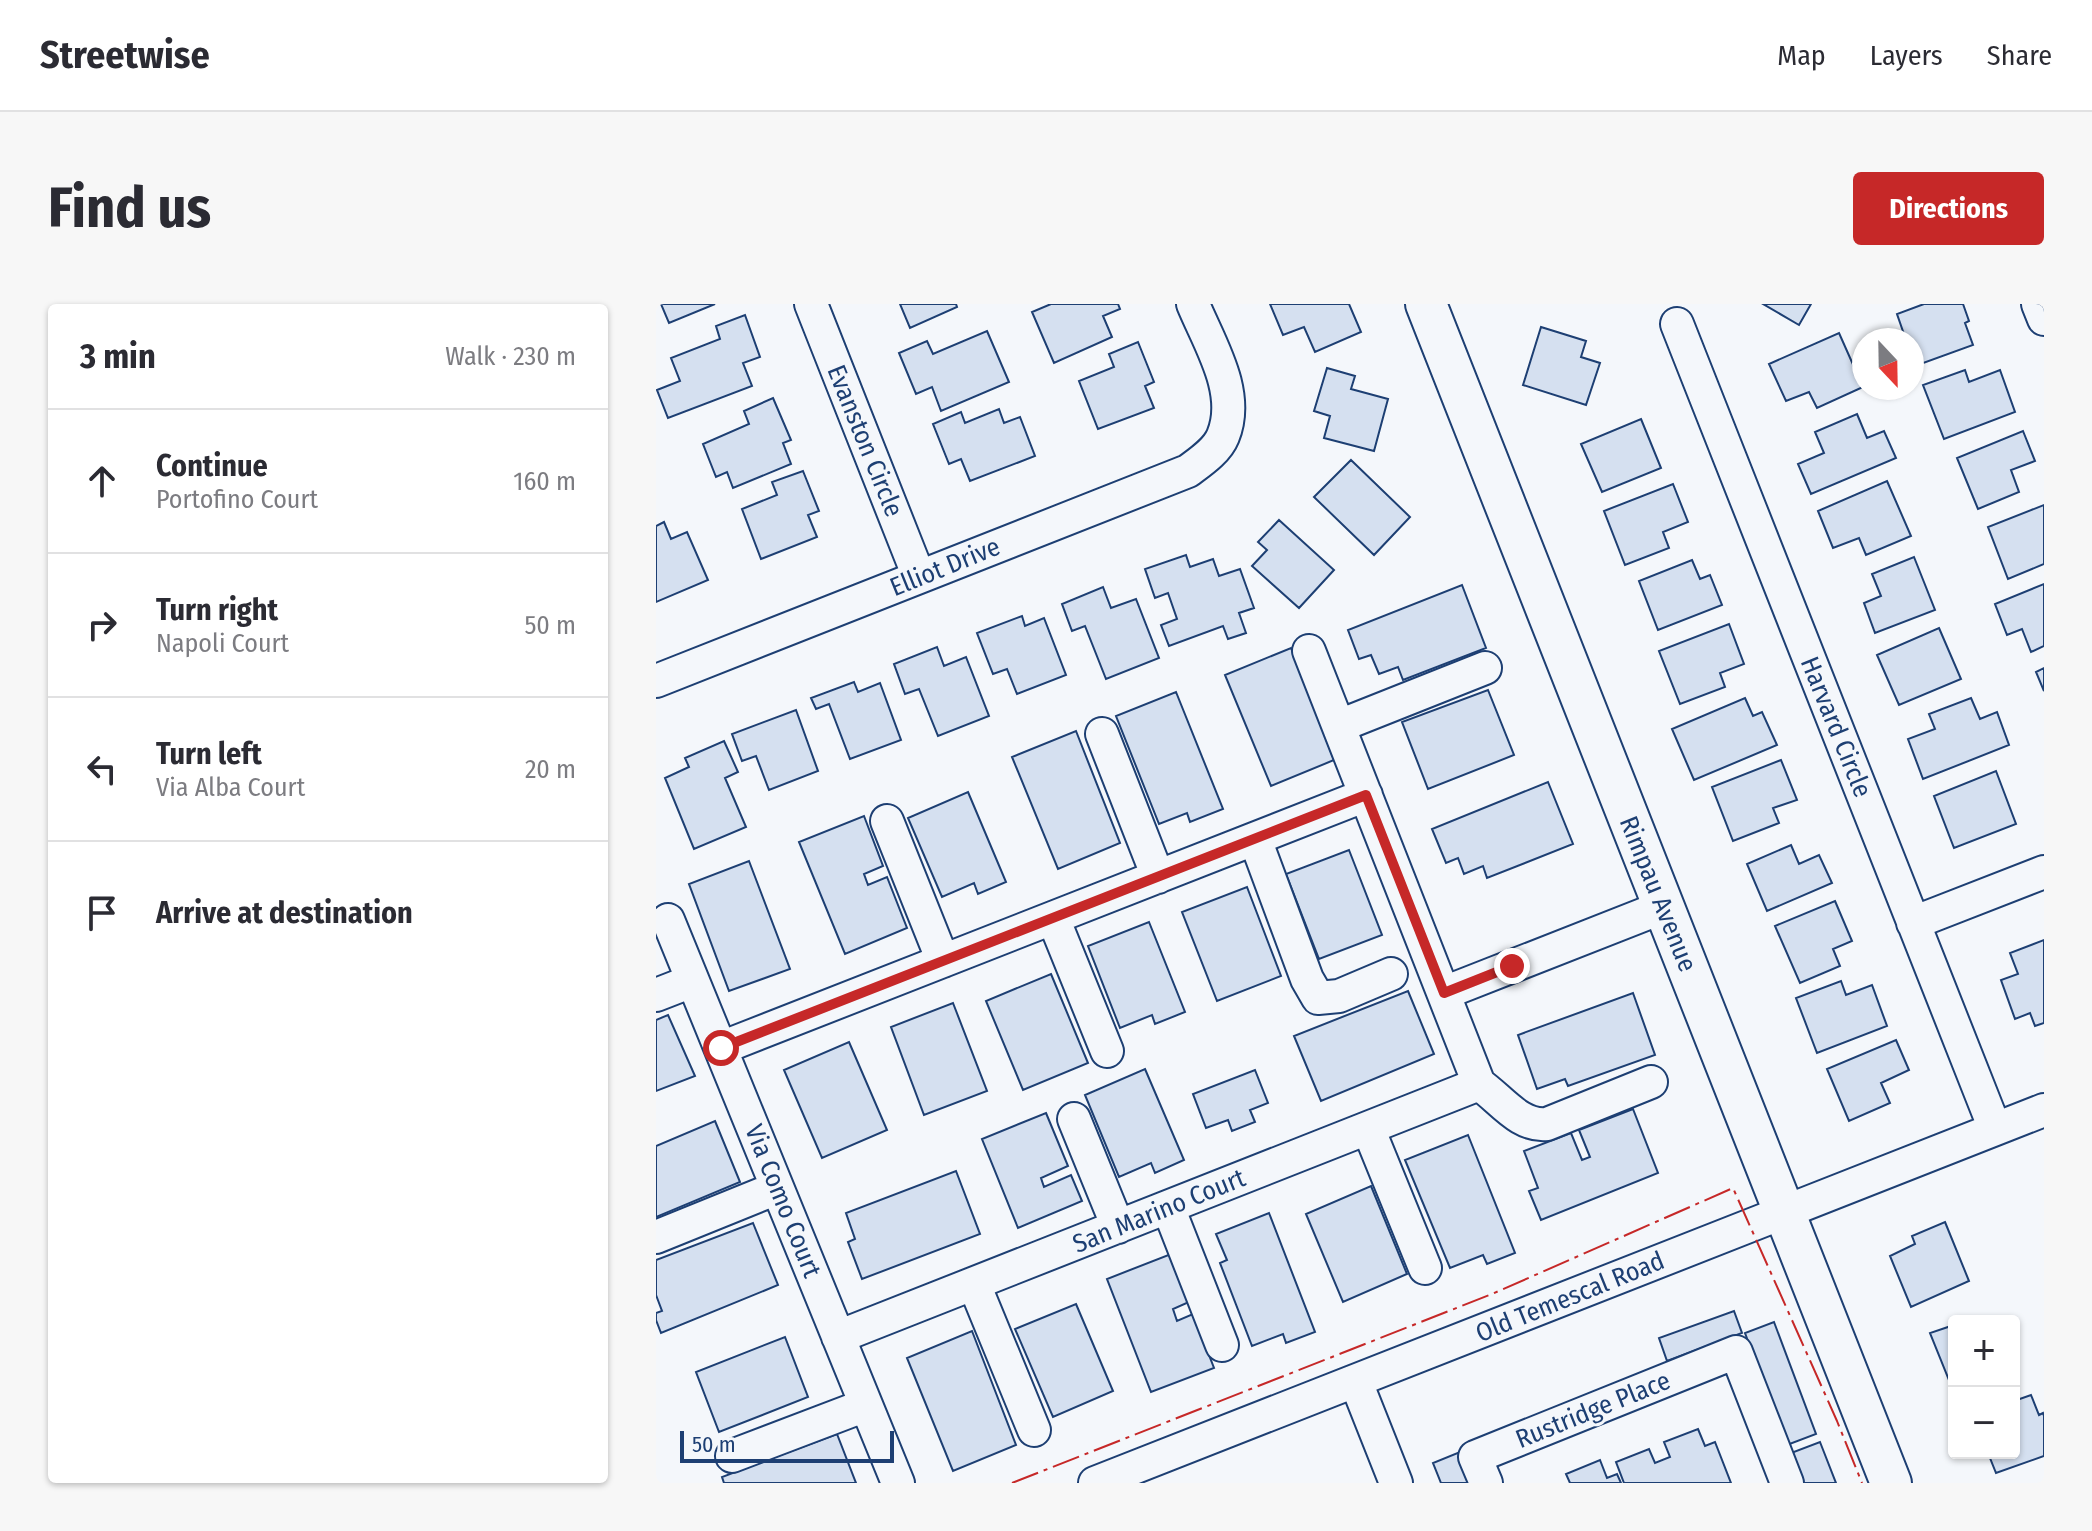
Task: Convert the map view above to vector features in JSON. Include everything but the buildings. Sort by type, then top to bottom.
[{"type":"main road","name":"Rimpau Avenue","points":[[1426,304],[1891,1483]]},
{"type":"street","name":"Evanston Circle","points":[[811,304],[919,577]]},
{"type":"street","name":"Elliot Drive","points":[[656,681],[1188,471],[1207,457],[1223,438],[1228,413],[1227,386],[1193,304]]},
{"type":"street","points":[[2038,304],[2044,319]]},
{"type":"street","name":"Harvard Circle","points":[[1677,324],[1995,1129]]},
{"type":"street","points":[[1309,651],[1479,1084],[1521,1119],[1535,1126],[1651,1082]]},
{"type":"street","points":[[1339,726],[1485,668]]},
{"type":"street","points":[[1102,734],[1158,877]]},
{"type":"street","points":[[721,1048],[1366,795]]},
{"type":"street","points":[[887,821],[943,961]]},
{"type":"street","points":[[1255,839],[1307,979],[1318,998],[1339,996],[1391,974]]},
{"type":"street","points":[[1913,923],[2044,872]]},
{"type":"street","points":[[1444,993],[1663,907]]},
{"type":"street","points":[[1053,918],[1107,1051]]},
{"type":"street","name":"Via Como Court","points":[[668,920],[898,1483]]},
{"type":"street","points":[[656,995],[692,981]]},
{"type":"street","name":"San Marino Court","points":[[838,1337],[1479,1084]]},
{"type":"street","name":"Old Temescal Road","points":[[1095,1483],[2044,1110]]},
{"type":"street","points":[[1074,1119],[1118,1227]]},
{"type":"street","points":[[1368,1128],[1425,1268]]},
{"type":"street","points":[[656,1237],[777,1188]]},
{"type":"street","points":[[1168,1207],[1222,1345]]},
{"type":"street","points":[[974,1284],[1034,1430]]},
{"type":"street","name":"Rustridge Place","points":[[1486,1483],[1475,1457],[1736,1352],[1787,1483]]},
{"type":"street","points":[[1356,1382],[1396,1483]]},
{"type":"street","points":[[732,1456],[866,1405]]},
{"type":"power","points":[[1012,1483],[1492,1294],[1733,1188],[1862,1483]]},
{"type":"route","points":[[721,1048],[1366,795],[1444,993],[1512,966]]}]
